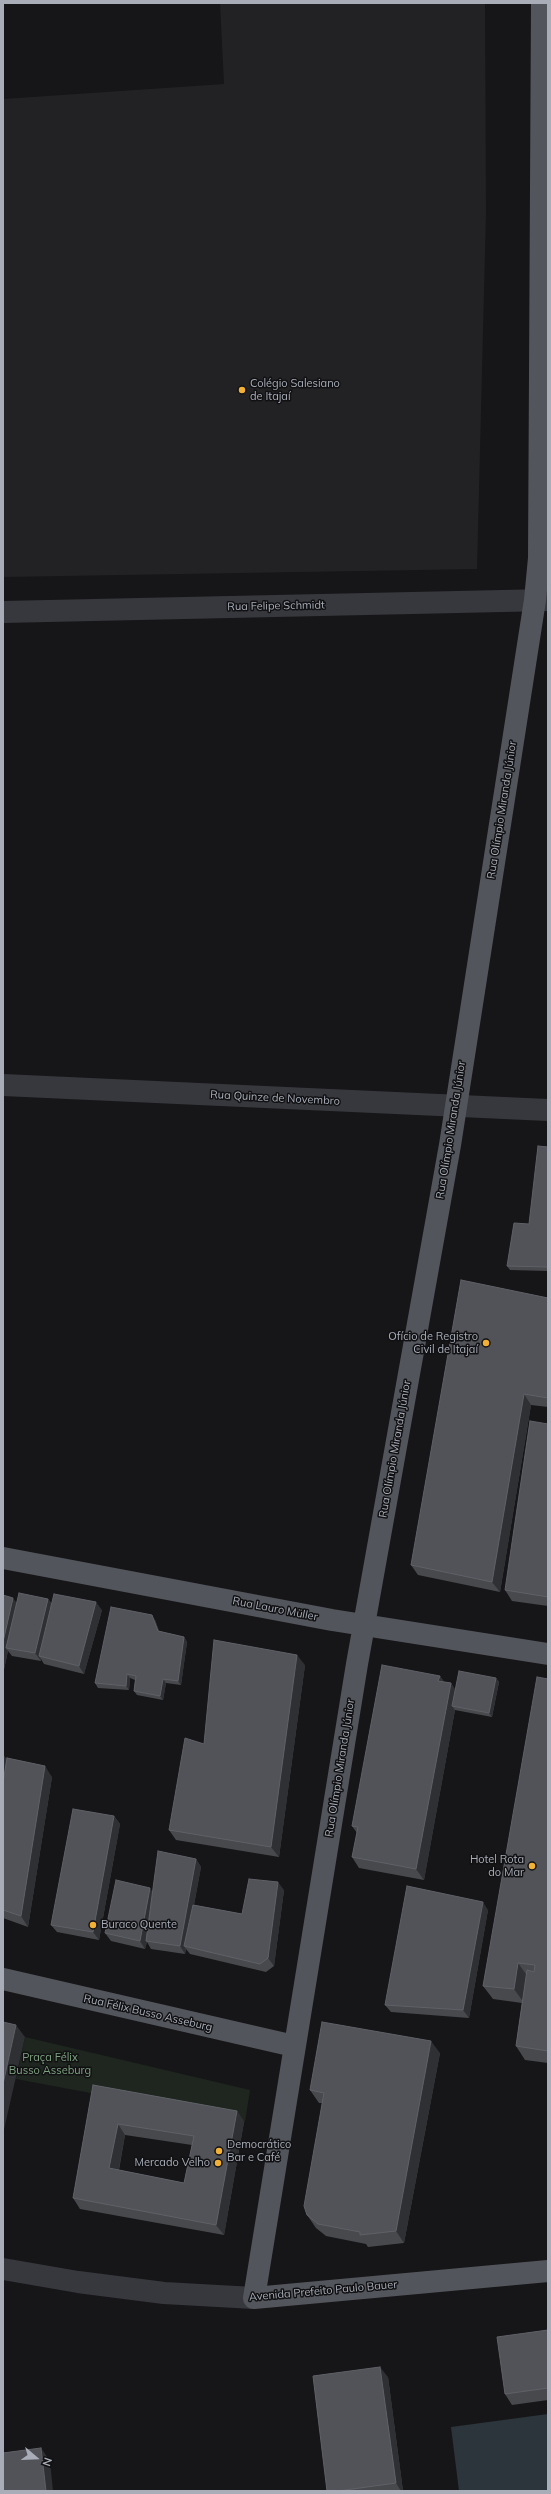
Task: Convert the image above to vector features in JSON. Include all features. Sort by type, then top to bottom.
[{"type":"main road","name":"Rua Olímpio Miranda Júnior","points":[[254,2298],[364,1625],[542,600],[539,550],[544,109],[542,3]]},
{"type":"main road","name":"Rua Lauro Müller","points":[[3,1558],[364,1625],[548,1654]]},
{"type":"main road","name":"Rua Félix Busso Asseburg","points":[[3,1979],[294,2046]]},
{"type":"main road","name":"Avenida Prefeito Paulo Bauer","points":[[254,2298],[548,2271]]},
{"type":"street","name":"Rua Felipe Schmidt","points":[[3,612],[542,600]]},
{"type":"street","name":"Rua Quinze de Novembro","points":[[3,1085],[548,1110]]},
{"type":"street","name":"Avenida Prefeito Paulo Bauer","points":[[3,2269],[78,2282],[164,2293],[254,2298]]},
{"type":"shaded area","name":"Colégio Salesiano de Itajaí","points":[[220,3],[485,3],[486,212],[477,569],[3,577],[3,99],[224,84]]},
{"type":"shaded area","points":[[548,2414],[548,2491],[459,2491],[451,2427]]},
{"type":"green space","name":"Praça Félix Busso Asseburg","points":[[25,2037],[250,2090],[245,2122],[16,2079]]},
{"type":"building","points":[[538,1146],[548,1147],[548,1267],[507,1266],[514,1223],[529,1224]]},
{"type":"building","points":[[461,1280],[548,1298],[548,1398],[524,1394],[492,1582],[411,1565]]},
{"type":"building","points":[[530,1421],[548,1424],[548,1597],[505,1590]]},
{"type":"building","points":[[19,1593],[48,1599],[35,1653],[6,1648]]},
{"type":"building","points":[[54,1594],[96,1602],[79,1666],[39,1656]]},
{"type":"building","points":[[3,1595],[13,1598],[3,1642]]},
{"type":"building","points":[[111,1607],[152,1615],[158,1631],[184,1637],[178,1681],[163,1679],[160,1696],[134,1691],[136,1676],[127,1674],[126,1686],[95,1683]]},
{"type":"building","points":[[214,1640],[297,1655],[271,1847],[169,1830],[185,1738],[204,1744]]},
{"type":"building","points":[[382,1665],[440,1676],[438,1681],[451,1683],[416,1869],[352,1857],[358,1827],[352,1826]]},
{"type":"building","points":[[459,1671],[496,1678],[489,1713],[452,1706]]},
{"type":"building","name":"Hotel Rota do Mar","points":[[537,1677],[548,1679],[548,2051],[516,2046],[527,1970],[534,1972],[535,1965],[518,1963],[514,1989],[483,1986]]},
{"type":"building","points":[[7,1758],[45,1766],[21,1916],[3,1910],[3,1783]]},
{"type":"building","points":[[73,1809],[114,1816],[93,1932],[51,1925]]},
{"type":"building","points":[[158,1851],[196,1859],[180,1946],[146,1941]]},
{"type":"building","points":[[249,1879],[278,1882],[268,1958],[260,1964],[184,1946],[193,1905],[242,1914]]},
{"type":"building","points":[[116,1880],[150,1888],[140,1941],[105,1933]]},
{"type":"building","points":[[407,1886],[483,1902],[463,2010],[385,2005]]},
{"type":"building","points":[[3,2022],[16,2025],[3,2084]]},
{"type":"building","points":[[322,2022],[431,2041],[396,2231],[360,2235],[360,2232],[318,2224],[307,2215],[304,2206],[324,2093],[310,2090]]},
{"type":"building","name":"Mercado Velho","points":[[93,2085],[237,2111],[216,2225],[73,2198]],"holes":[[[118,2124],[194,2136],[184,2183],[109,2168]]]},
{"type":"building","points":[[548,2330],[548,2388],[505,2394],[497,2337]]},
{"type":"building","points":[[380,2367],[396,2483],[338,2491],[327,2491],[313,2376]]},
{"type":"building","points":[[41,2448],[46,2491],[3,2491],[3,2453]]},
{"type":"place","name":"Colégio Salesiano de Itajaí","points":[[242,390]]},
{"type":"place","name":"Ofício de Registro Civil de Itajaí","points":[[486,1343]]},
{"type":"place","name":"Hotel Rota do Mar","points":[[532,1866]]},
{"type":"place","name":"Buraco Quente","points":[[93,1925]]},
{"type":"place","name":"Democrático Bar e Café","points":[[219,2151]]},
{"type":"place","name":"Mercado Velho","points":[[218,2163]]}]
